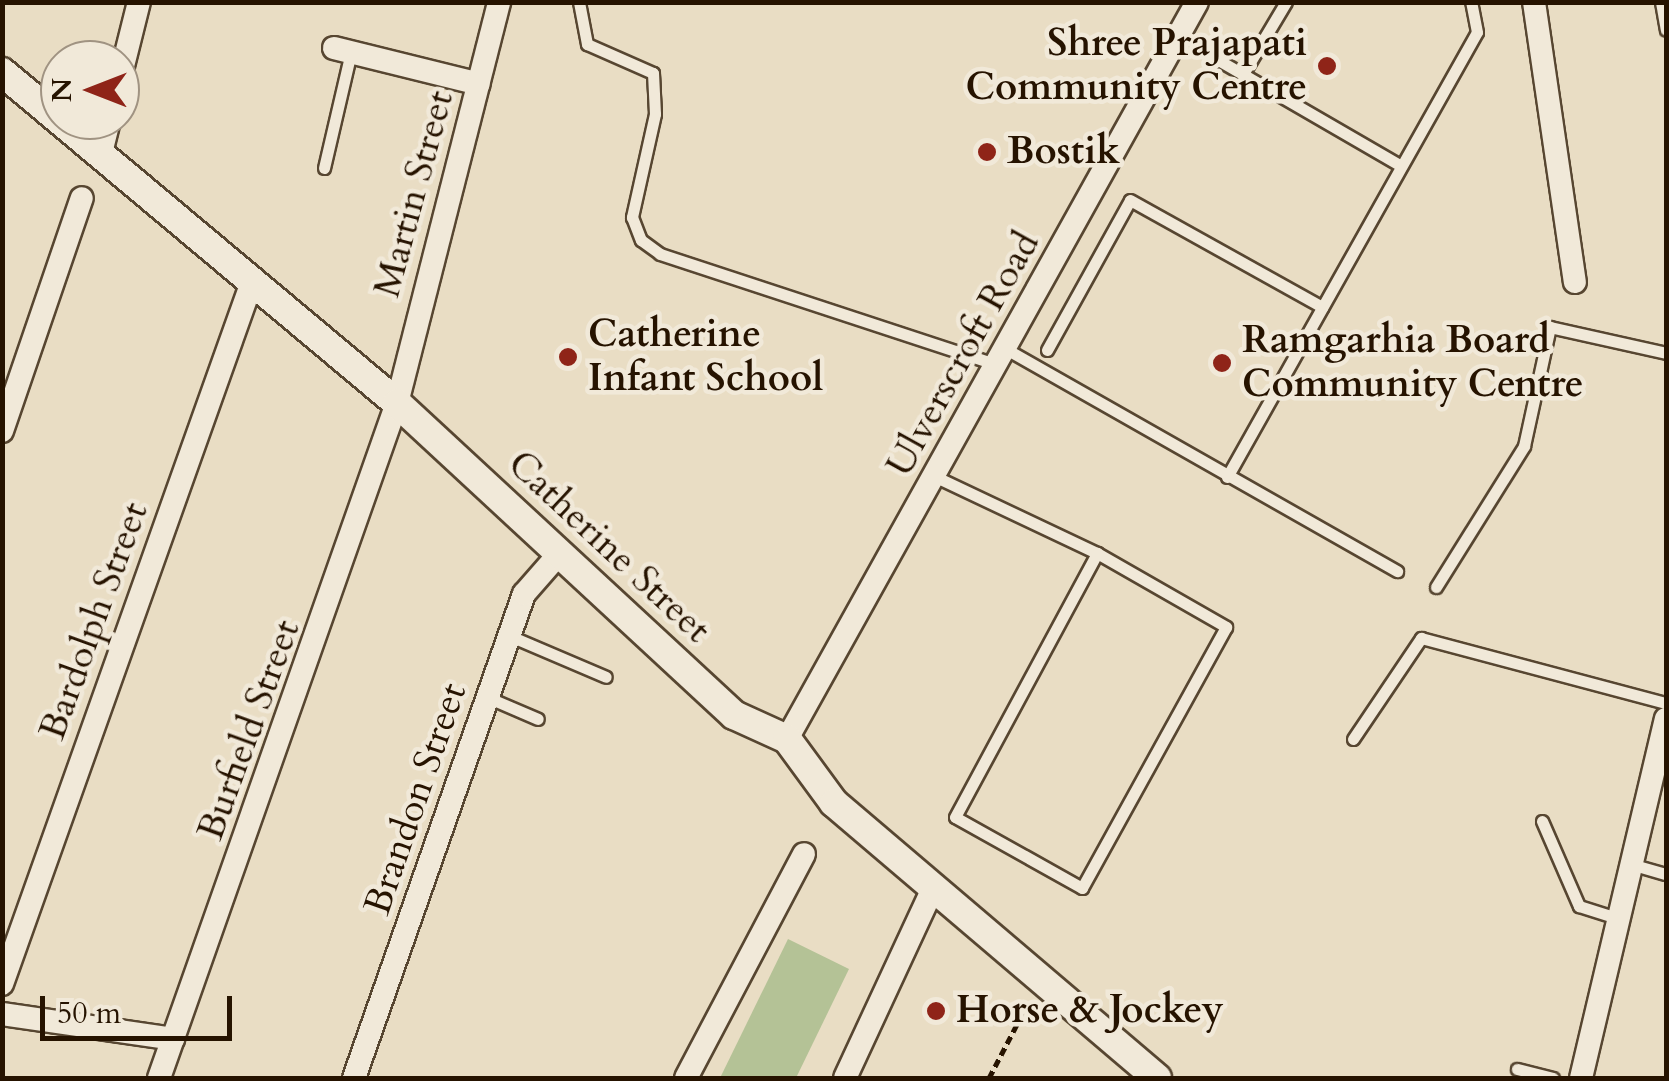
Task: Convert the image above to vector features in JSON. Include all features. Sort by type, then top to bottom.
[{"type":"street","points":[[130,40],[139,2]]},
{"type":"street","name":"Martin Street","points":[[396,403],[500,2]]},
{"type":"street","name":"Ulverscroft Road","points":[[787,738],[1196,2]]},
{"type":"street","points":[[1534,2],[1575,282]]},
{"type":"street","points":[[343,50],[479,84]]},
{"type":"street","name":"Catherine Street","points":[[2,72],[396,403],[734,714],[787,738],[834,803],[1038,984],[1158,1078]]},
{"type":"street","points":[[100,157],[104,140]]},
{"type":"street","points":[[2,431],[82,198]]},
{"type":"street","name":"Bardolph Street","points":[[2,984],[252,282]]},
{"type":"street","name":"Burfield Street","points":[[159,1078],[396,403]]},
{"type":"street","name":"Brandon Street","points":[[354,1078],[524,594],[559,554]]},
{"type":"street","points":[[1581,1078],[1622,919],[1666,718]]},
{"type":"street","points":[[686,1078],[804,854]]},
{"type":"street","points":[[845,1078],[932,892]]},
{"type":"street","points":[[2,1014],[174,1039]]},
{"type":"lane","points":[[580,2],[587,44],[653,74],[655,114],[632,217],[642,240],[660,254],[1001,357],[1396,571]]},
{"type":"lane","points":[[1243,74],[1286,2]]},
{"type":"lane","points":[[1227,477],[1476,32],[1471,2]]},
{"type":"lane","points":[[1660,2],[1666,30]]},
{"type":"lane","points":[[324,168],[343,50]]},
{"type":"lane","points":[[1220,61],[1401,166]]},
{"type":"lane","points":[[1047,350],[1130,200],[1322,307]]},
{"type":"lane","points":[[1436,587],[1524,446],[1550,327],[1666,354]]},
{"type":"lane","points":[[934,476],[1097,553],[1226,627],[1082,888],[956,817],[1097,553]]},
{"type":"lane","points":[[510,636],[606,677]]},
{"type":"lane","points":[[1353,739],[1420,638],[1666,703]]},
{"type":"lane","points":[[488,698],[538,719]]},
{"type":"lane","points":[[1542,821],[1579,906],[1622,919]]},
{"type":"lane","points":[[1634,865],[1666,874]]},
{"type":"lane","points":[[1517,1069],[1552,1078]]},
{"type":"path","points":[[989,1078],[1038,984]]},
{"type":"green space","points":[[788,939],[849,969],[796,1078],[720,1078]]},
{"type":"place","name":"Shree Prajapati Community Centre","points":[[1327,66]]},
{"type":"place","name":"Bostik","points":[[987,152]]},
{"type":"place","name":"Catherine Infant School","points":[[568,357]]},
{"type":"place","name":"Ramgarhia Board Community Centre","points":[[1222,363]]},
{"type":"place","name":"Horse & Jockey","points":[[936,1011]]}]
